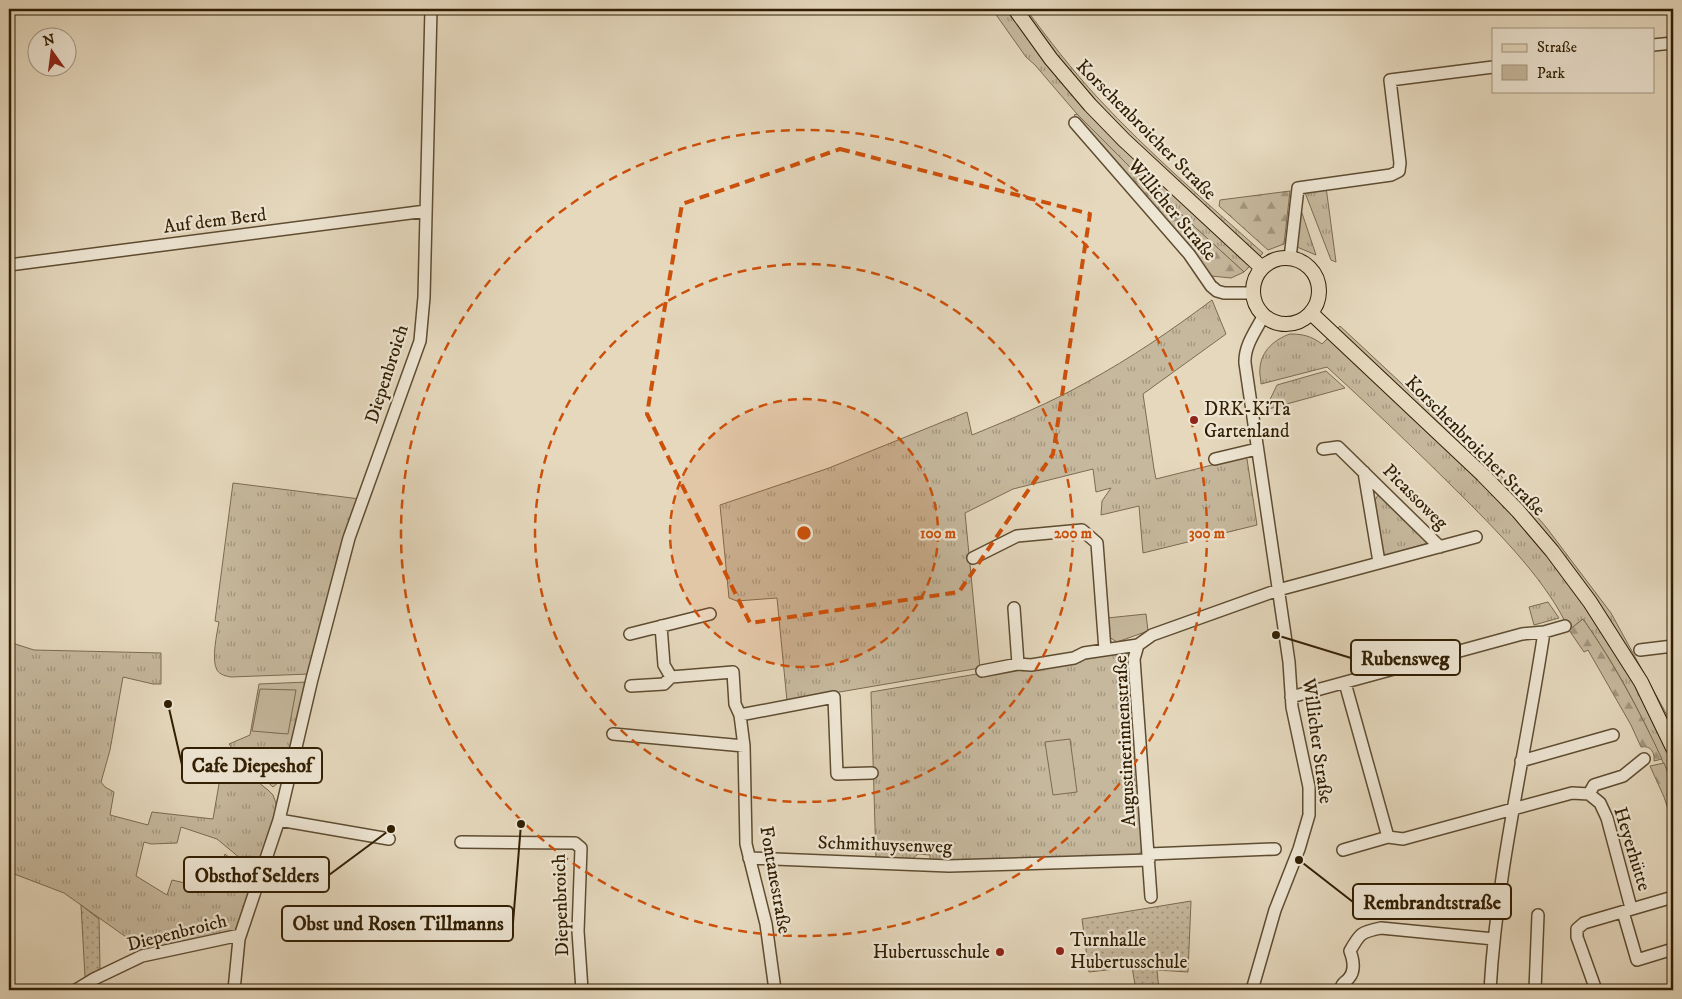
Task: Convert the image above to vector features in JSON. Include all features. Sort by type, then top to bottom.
[{"type":"main road","name":"Korschenbroicher Straße","points":[[1015,9],[1056,66],[1090,105],[1124,140],[1262,268]]},
{"type":"main road","points":[[1290,258],[1303,262],[1316,276],[1319,295],[1318,302],[1311,313],[1300,321],[1288,324],[1275,322],[1264,315],[1256,305],[1253,293],[1256,277],[1262,268],[1278,259],[1290,258]]},
{"type":"main road","name":"Korschenbroicher Straße","points":[[1311,313],[1483,474],[1552,551],[1590,602],[1641,682],[1673,748]]},
{"type":"street","name":"Diepenbroich","points":[[76,990],[94,979],[142,956],[240,935],[279,820],[312,679],[349,538],[420,341],[424,297],[431,9]]},
{"type":"street","points":[[1654,45],[1673,43]]},
{"type":"street","points":[[1290,258],[1298,188],[1391,176],[1399,171],[1400,163],[1390,80],[1492,67]]},
{"type":"street","name":"Willicher Straße","points":[[1075,123],[1189,254],[1211,286],[1217,291],[1224,293],[1253,293]]},
{"type":"street","name":"Auf dem Berd","points":[[9,266],[426,211]]},
{"type":"street","name":"Willicher Straße","points":[[1252,990],[1275,910],[1299,849],[1309,815],[1310,802],[1307,773],[1290,697],[1289,662],[1245,355],[1247,347],[1264,315]]},
{"type":"street","name":"Picassoweg","points":[[1323,449],[1338,447],[1440,547]]},
{"type":"street","points":[[1215,459],[1257,449]]},
{"type":"street","name":"Picassoweg","points":[[1364,472],[1379,562]]},
{"type":"street","points":[[973,558],[1017,536],[1082,530],[1096,543],[1104,650]]},
{"type":"street","name":"Picassoweg","points":[[1278,590],[1476,537]]},
{"type":"street","name":"Augustinerinnenstraße","points":[[1151,897],[1134,659],[1138,644],[1152,635],[1278,590]]},
{"type":"street","points":[[1014,608],[1018,664]]},
{"type":"street","points":[[630,634],[710,614]]},
{"type":"street","points":[[661,626],[664,665],[671,677]]},
{"type":"street","points":[[1290,697],[1522,634],[1544,632],[1565,626]]},
{"type":"street","points":[[1490,990],[1494,939],[1512,810],[1537,681],[1544,632]]},
{"type":"street","points":[[982,671],[1018,664],[1031,665],[1074,658],[1084,654],[1138,644]]},
{"type":"street","points":[[1640,650],[1673,646]]},
{"type":"street","name":"Fontanestraße","points":[[632,686],[664,684],[671,677],[733,672],[735,704],[740,715],[744,746],[746,844],[766,924],[775,990]]},
{"type":"street","points":[[1345,683],[1388,837]]},
{"type":"street","points":[[740,715],[834,697],[838,774],[872,773]]},
{"type":"street","points":[[613,734],[744,746]]},
{"type":"street","points":[[1521,761],[1612,735]]},
{"type":"street","points":[[1589,794],[1594,785],[1623,776],[1644,759]]},
{"type":"street","name":"Heyerhütte","points":[[1343,850],[1388,837],[1402,839],[1572,793],[1589,794],[1600,804],[1607,818],[1637,960],[1673,949]]},
{"type":"street","points":[[279,820],[389,839]]},
{"type":"street","name":"Diepenbroich","points":[[461,842],[575,843],[581,848],[578,932],[582,990]]},
{"type":"street","name":"Schmithuysenweg","points":[[749,858],[939,865],[1020,864],[1274,849]]},
{"type":"street","name":"Heyerhütte","points":[[1596,990],[1577,937],[1577,929],[1584,923],[1673,897]]},
{"type":"street","points":[[1535,990],[1538,915]]},
{"type":"street","points":[[1340,990],[1342,983],[1350,977],[1354,961],[1350,951],[1358,936],[1366,931],[1381,928],[1494,939]]},
{"type":"street","points":[[234,990],[240,935]]},
{"type":"highlighted area","points":[[840,149],[1090,214],[1053,454],[959,592],[750,623],[647,414],[682,204]]},
{"type":"green space","points":[[992,9],[1008,9],[1013,18],[1250,266],[1244,272],[1137,174],[1077,114],[1026,57]]},
{"type":"green space","points":[[1021,9],[1026,9],[1070,66],[1117,118],[1263,253],[1258,258],[1146,154],[1067,72]]},
{"type":"green space","points":[[1077,114],[1137,174],[1244,272],[1231,278],[1211,276],[1191,247],[1074,115]]},
{"type":"green space","points":[[1326,187],[1336,262],[1331,260],[1304,190]]},
{"type":"green space","points":[[1290,191],[1284,244],[1268,250],[1219,206],[1220,200]]},
{"type":"green space","points":[[1301,210],[1316,255],[1297,247]]},
{"type":"green space","points":[[1212,300],[1226,334],[1143,394],[1156,479],[1244,457],[1247,459],[1257,525],[1143,553],[1139,506],[1101,515],[1102,501],[1111,488],[1096,492],[1093,469],[1013,489],[965,513],[980,668],[787,701],[777,598],[737,601],[729,598],[720,505],[829,468],[967,412],[972,435],[1001,423],[1059,397],[1103,373],[1151,343]]},
{"type":"green space","points":[[1340,326],[1472,447],[1510,485],[1546,527],[1611,613],[1673,726],[1673,735],[1570,564],[1336,330]]},
{"type":"green space","points":[[1290,334],[1307,336],[1322,344],[1328,338],[1457,457],[1531,533],[1594,617],[1657,724],[1673,760],[1673,785],[1654,742],[1632,700],[1609,659],[1583,619],[1569,630],[1549,595],[1523,561],[1494,528],[1431,465],[1327,367],[1261,384],[1260,370],[1263,356],[1274,342]]},
{"type":"green space","points":[[1326,371],[1345,388],[1265,410],[1277,385]]},
{"type":"green space","points":[[233,483],[360,499],[310,674],[231,677],[218,672],[215,666],[214,653],[219,622],[215,621]]},
{"type":"green space","points":[[1378,495],[1387,497],[1428,542],[1386,555],[1381,552],[1373,504]]},
{"type":"green space","points":[[1548,602],[1559,618],[1534,625],[1529,607]]},
{"type":"green space","points":[[1146,614],[1148,631],[1117,642],[1109,637],[1107,618]]},
{"type":"green space","points":[[1583,619],[1626,687],[1662,759],[1654,761],[1652,750],[1647,747],[1641,747],[1631,725],[1588,650],[1584,652],[1569,630]]},
{"type":"green space","points":[[9,642],[34,650],[161,653],[161,684],[123,677],[110,750],[101,782],[105,787],[114,792],[110,815],[148,825],[152,812],[213,819],[220,778],[219,776],[211,775],[226,757],[268,790],[273,795],[278,813],[258,873],[217,839],[181,827],[177,843],[151,844],[144,842],[136,876],[167,895],[172,880],[215,890],[225,854],[256,880],[237,931],[142,953],[126,937],[64,893],[9,872]]},
{"type":"green space","points":[[1131,648],[1128,660],[1133,724],[1131,727],[1135,785],[1139,789],[1144,848],[1137,856],[930,863],[930,855],[918,854],[911,860],[876,860],[871,692],[1018,667],[1022,671],[1081,662],[1082,656]]},
{"type":"green space","points":[[308,682],[284,783],[279,782],[273,787],[238,756],[229,744],[250,735],[259,684]]},
{"type":"green space","points":[[260,689],[296,690],[288,734],[252,731]]},
{"type":"green space","points":[[1070,739],[1077,792],[1053,795],[1045,742]]},
{"type":"green space","points":[[1664,763],[1673,785],[1673,824],[1664,797],[1650,766]]},
{"type":"green space","points":[[1191,901],[1188,972],[1157,970],[1159,990],[1136,990],[1132,967],[1089,972],[1082,919]]},
{"type":"green space","points":[[81,905],[99,919],[100,969],[85,977]]},
{"type":"place","name":"DRK-KiTa Gartenland","points":[[1194,420]]},
{"type":"place","name":"Rubensweg","points":[[1276,635]]},
{"type":"place","name":"Cafe Diepeshof","points":[[168,704]]},
{"type":"place","name":"Obst und Rosen Tillmanns","points":[[521,824]]},
{"type":"place","name":"Obsthof Selders","points":[[391,829]]},
{"type":"place","name":"Rembrandtstraße","points":[[1299,860]]},
{"type":"place","name":"Turnhalle Hubertusschule","points":[[1060,951]]},
{"type":"place","name":"Hubertusschule","points":[[1000,952]]}]
